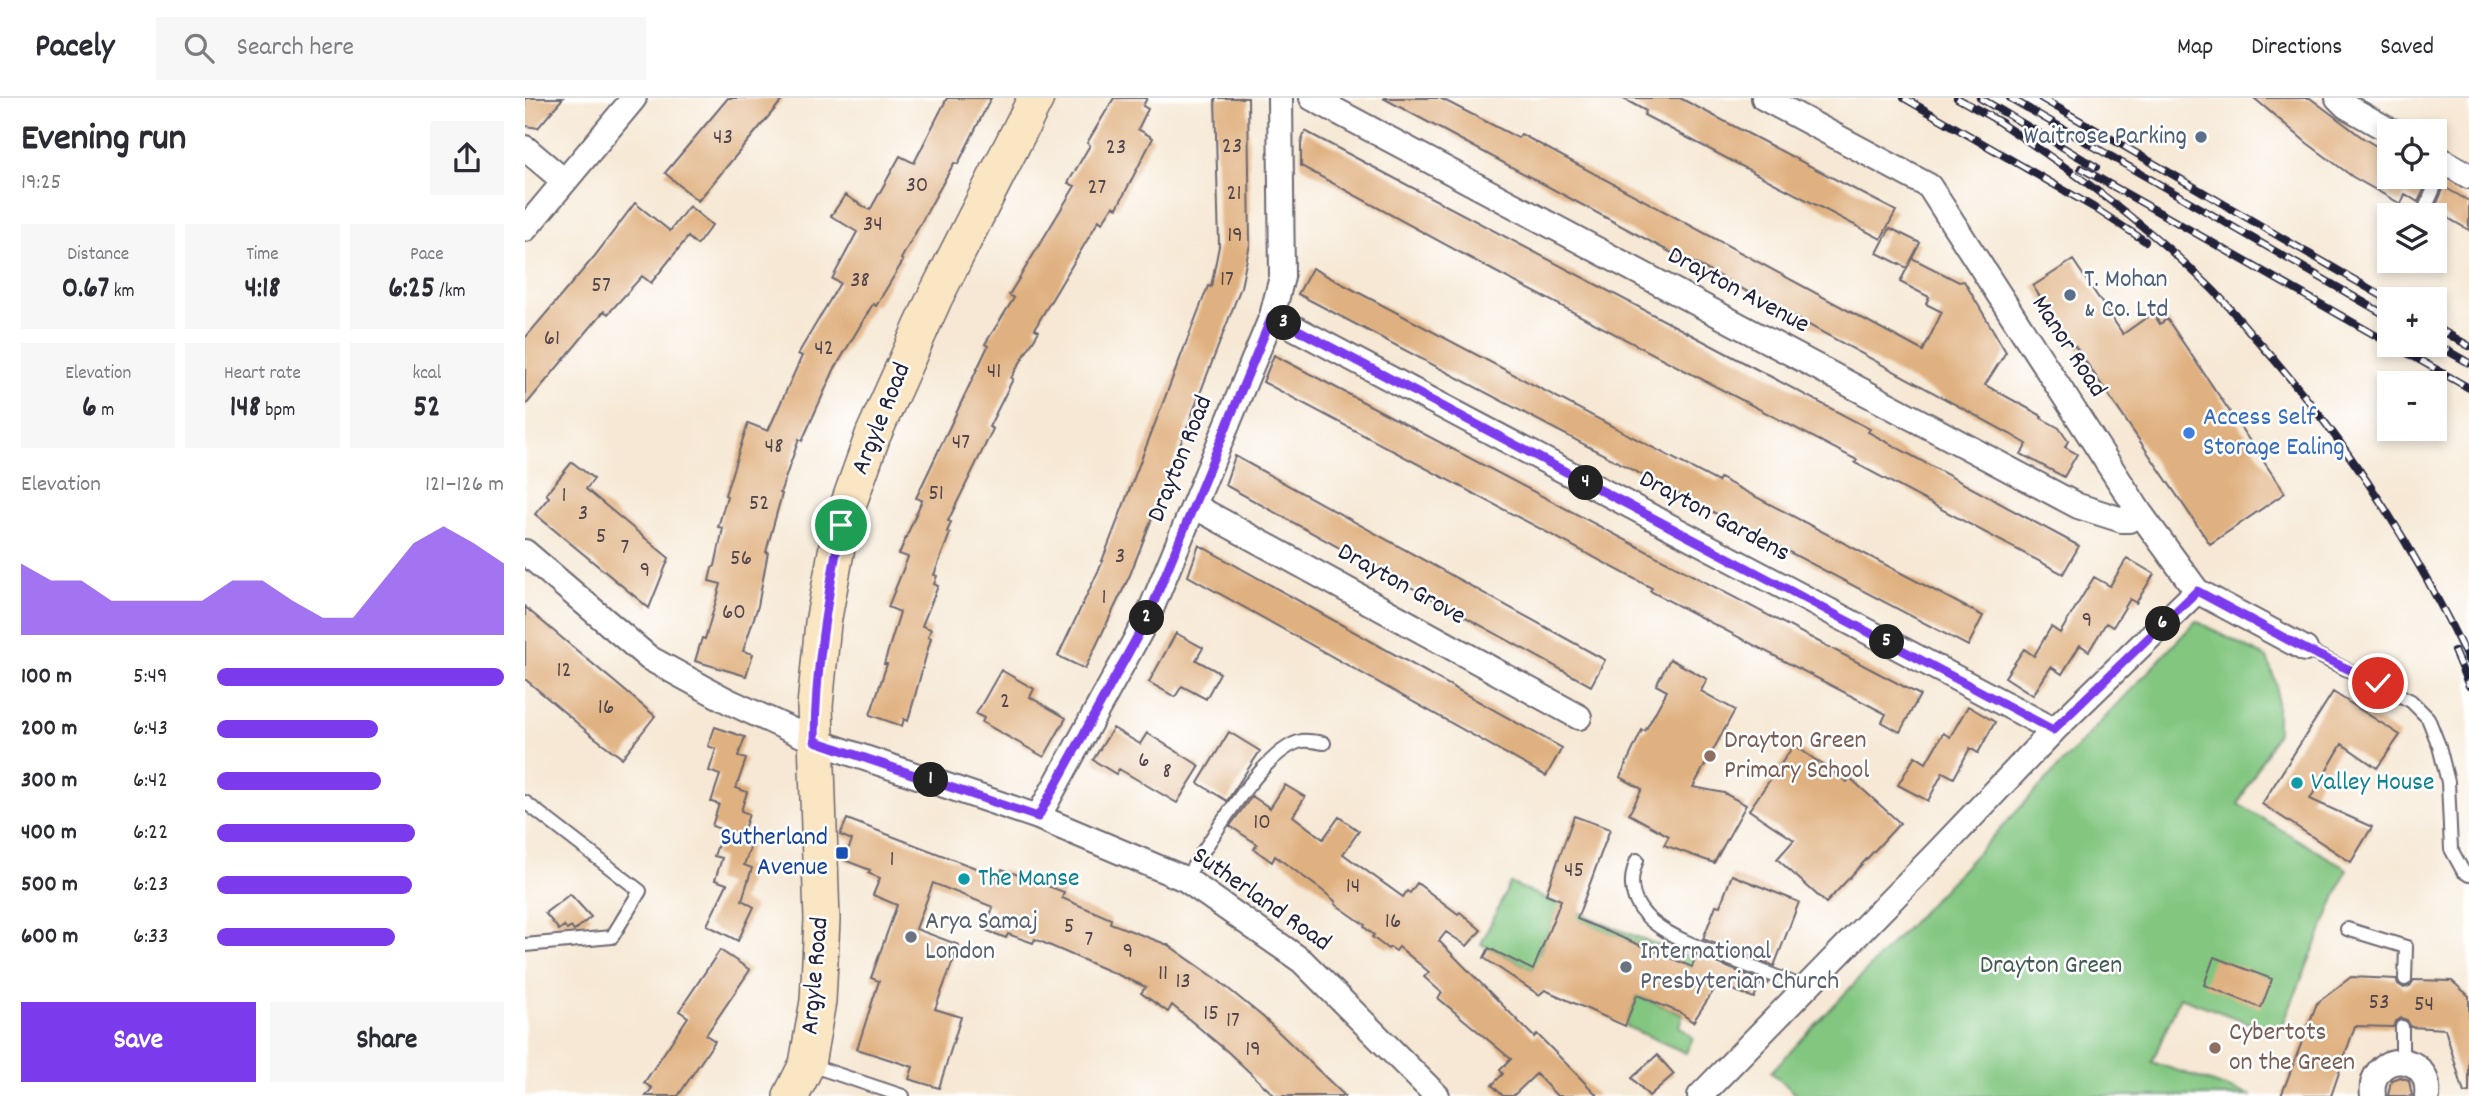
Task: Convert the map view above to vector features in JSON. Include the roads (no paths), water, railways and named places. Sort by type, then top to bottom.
[{"type":"main road","name":"Argyle Road","points":[[791,1096],[807,1064],[818,1001],[822,920],[815,706],[823,624],[846,512],[873,435],[935,297],[1036,98]]},
{"type":"street","points":[[525,229],[634,98]]},
{"type":"street","name":"Drayton Road","points":[[1038,817],[1147,619],[1272,316],[1282,277],[1280,98]]},
{"type":"street","name":"Drayton Avenue","points":[[1312,98],[2078,506],[2122,520],[2129,520],[2140,513]]},
{"type":"street","name":"Manor Road","points":[[1763,98],[1929,186],[2140,513],[2197,591],[2305,649]]},
{"type":"street","points":[[2338,98],[2346,106],[2377,124]]},
{"type":"street","points":[[525,148],[564,181]]},
{"type":"street","points":[[2447,163],[2469,176]]},
{"type":"street","name":"Drayton Gardens","points":[[1272,316],[2053,730]]},
{"type":"street","name":"Drayton Grove","points":[[1194,506],[1579,717]]},
{"type":"street","points":[[525,552],[649,658],[727,701],[815,741]]},
{"type":"street","points":[[1700,1096],[2053,730],[2197,591]]},
{"type":"street","name":"Sutherland Road","points":[[815,741],[1038,817],[1185,879],[1303,961],[1437,1096]]},
{"type":"street","points":[[2373,1096],[2372,1088],[2378,1072],[2393,1062],[2402,1061],[2419,1068],[2428,1085],[2427,1096]]},
{"type":"lane","points":[[2305,649],[2411,701],[2428,718],[2439,746],[2448,782],[2451,849],[2463,871],[2469,874]]},
{"type":"lane","points":[[1185,879],[1247,787],[1278,754],[1301,741],[1324,743]]},
{"type":"lane","points":[[525,802],[640,891],[612,937],[525,944]]},
{"type":"lane","points":[[1637,860],[1630,883],[1633,897],[1650,920],[1666,932],[1694,945],[1805,988]]},
{"type":"lane","points":[[2347,929],[2406,947],[2405,979]]},
{"type":"lane","points":[[2402,1027],[2402,1061]]},
{"type":"lane","points":[[807,1064],[903,1096]]},
{"type":"railway","points":[[1904,98],[2093,207],[2145,241]]},
{"type":"railway","points":[[1957,98],[2002,123]]},
{"type":"railway","points":[[1980,98],[2096,167]]},
{"type":"railway","points":[[2010,98],[2377,310]]},
{"type":"railway","points":[[2041,98],[2377,293]]},
{"type":"railway","points":[[1994,119],[2078,176],[2132,218],[2214,290],[2283,369],[2344,448],[2399,531],[2469,662]]},
{"type":"railway","points":[[2081,168],[2377,336]]},
{"type":"railway","points":[[2447,333],[2469,346]]},
{"type":"railway","points":[[2447,350],[2469,363]]},
{"type":"railway","points":[[2414,357],[2469,388]]},
{"type":"railway","points":[[2454,651],[2469,686]]},
{"type":"place","name":"Waitrose Parking","points":[[2201,137]]},
{"type":"place","name":"T. Mohan & Co. Ltd","points":[[2070,295]]},
{"type":"place","name":"Access Self Storage Ealing","points":[[2189,433]]},
{"type":"place","name":"Drayton Green Primary School","points":[[1710,756]]},
{"type":"place","name":"Valley House","points":[[2297,783]]},
{"type":"place","name":"Sutherland Avenue","points":[[842,853]]},
{"type":"place","name":"The Manse","points":[[964,879]]},
{"type":"place","name":"Arya Samaj London","points":[[911,937]]},
{"type":"place","name":"International Presbyterian Church","points":[[1626,967]]},
{"type":"place","name":"Cybertots on the Green","points":[[2215,1048]]},
{"type":"park label","name":"Drayton Green","points":[[2051,966]]}]
